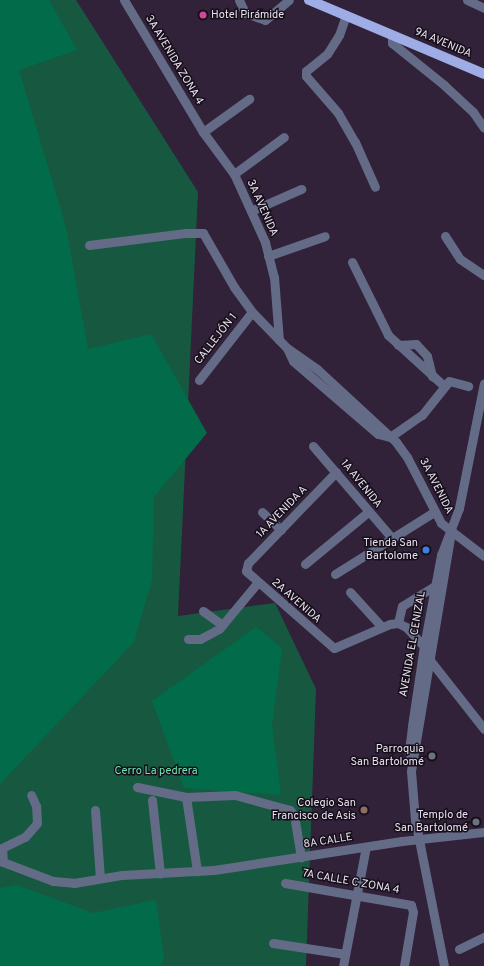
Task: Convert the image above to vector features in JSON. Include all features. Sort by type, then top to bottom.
[{"type":"main road","name":"9A AVENIDA","points":[[308,0],[484,74]]},
{"type":"street","name":"3A AVENIDA ZONA 4","points":[[124,0],[203,132]]},
{"type":"street","points":[[239,0],[245,13],[264,20],[289,0]]},
{"type":"street","points":[[467,0],[484,8]]},
{"type":"street","points":[[346,15],[339,35],[327,54],[306,71],[306,76],[338,113],[355,142],[375,187]]},
{"type":"street","points":[[392,35],[392,44],[444,85],[483,124]]},
{"type":"street","points":[[203,132],[249,99]]},
{"type":"street","name":"3A AVENIDA","points":[[203,132],[234,174],[265,242],[274,277],[279,340],[287,348],[293,361],[378,434],[390,437],[407,457],[434,512],[451,533],[484,556]]},
{"type":"street","points":[[234,174],[284,137]]},
{"type":"street","points":[[251,211],[301,189]]},
{"type":"street","points":[[89,245],[201,232],[206,236],[234,287],[252,312],[279,340]]},
{"type":"street","points":[[268,256],[325,236]]},
{"type":"street","points":[[445,236],[460,259],[484,275]]},
{"type":"street","points":[[352,262],[384,329],[398,345],[444,386]]},
{"type":"street","name":"CALLEJÓN 1","points":[[198,380],[252,312]]},
{"type":"street","points":[[398,345],[416,344],[427,356],[432,376]]},
{"type":"street","points":[[390,437],[422,414],[444,386],[451,380],[468,386]]},
{"type":"street","name":"AVENIDA EL CENIZAL","points":[[444,966],[412,805],[412,761],[409,751],[424,646],[451,533],[459,508],[482,408],[484,383]]},
{"type":"street","name":"1A AVENIDA","points":[[313,446],[391,537]]},
{"type":"street","name":"1A AVENIDA A","points":[[246,569],[336,472]]},
{"type":"street","points":[[262,512],[281,530]]},
{"type":"street","points":[[305,564],[368,512]]},
{"type":"street","points":[[336,574],[391,537],[434,512]]},
{"type":"street","name":"2A AVENIDA","points":[[246,569],[258,582],[334,648],[382,627]]},
{"type":"street","points":[[188,638],[200,639],[222,625],[258,582]]},
{"type":"street","points":[[398,623],[402,606],[439,584]]},
{"type":"street","name":"AVENIDA EL CENIZAL","points":[[412,761],[416,750],[439,584]]},
{"type":"street","points":[[350,592],[382,627],[398,623],[406,627],[424,646],[429,659],[484,729]]},
{"type":"street","points":[[203,611],[222,625]]},
{"type":"street","points":[[137,787],[186,797],[235,795],[290,810],[294,815],[301,857]]},
{"type":"street","points":[[2,862],[2,848],[25,837],[36,823],[36,806],[31,795]]},
{"type":"street","points":[[186,797],[197,871]]},
{"type":"street","points":[[152,800],[160,874]]},
{"type":"street","points":[[95,810],[100,878]]},
{"type":"street","name":"8A CALLE","points":[[2,862],[53,881],[74,883],[100,878],[197,871],[301,857],[366,846],[419,841],[484,832]]},
{"type":"street","points":[[343,966],[355,895],[366,846]]},
{"type":"street","name":"7A CALLE C ZONA 4","points":[[285,883],[412,906],[404,966]]},
{"type":"street","points":[[459,949],[484,937]]},
{"type":"street","points":[[273,943],[345,954]]},
{"type":"green space","name":"Cerro La pedrera","points":[[0,0],[76,0],[198,192],[178,616],[275,603],[316,689],[306,966],[0,966]]},
{"type":"green space","points":[[0,0],[49,0],[77,50],[19,70],[66,227],[88,349],[151,334],[207,433],[154,497],[152,580],[134,642],[0,784]]},
{"type":"green space","points":[[256,627],[282,648],[272,725],[281,795],[184,788],[152,701]]},
{"type":"green space","points":[[17,885],[93,913],[156,900],[164,958],[160,966],[0,966],[0,888]]},
{"type":"place","name":"Hotel Pirámide","points":[[203,15]]},
{"type":"place","name":"Tienda San Bartolome","points":[[426,550]]},
{"type":"place","name":"Parroquia San Bartolomé","points":[[432,756]]},
{"type":"place","name":"Colegio San Francisco de Asis","points":[[364,810]]},
{"type":"place","name":"Templo de San Bartolomé","points":[[476,822]]}]
